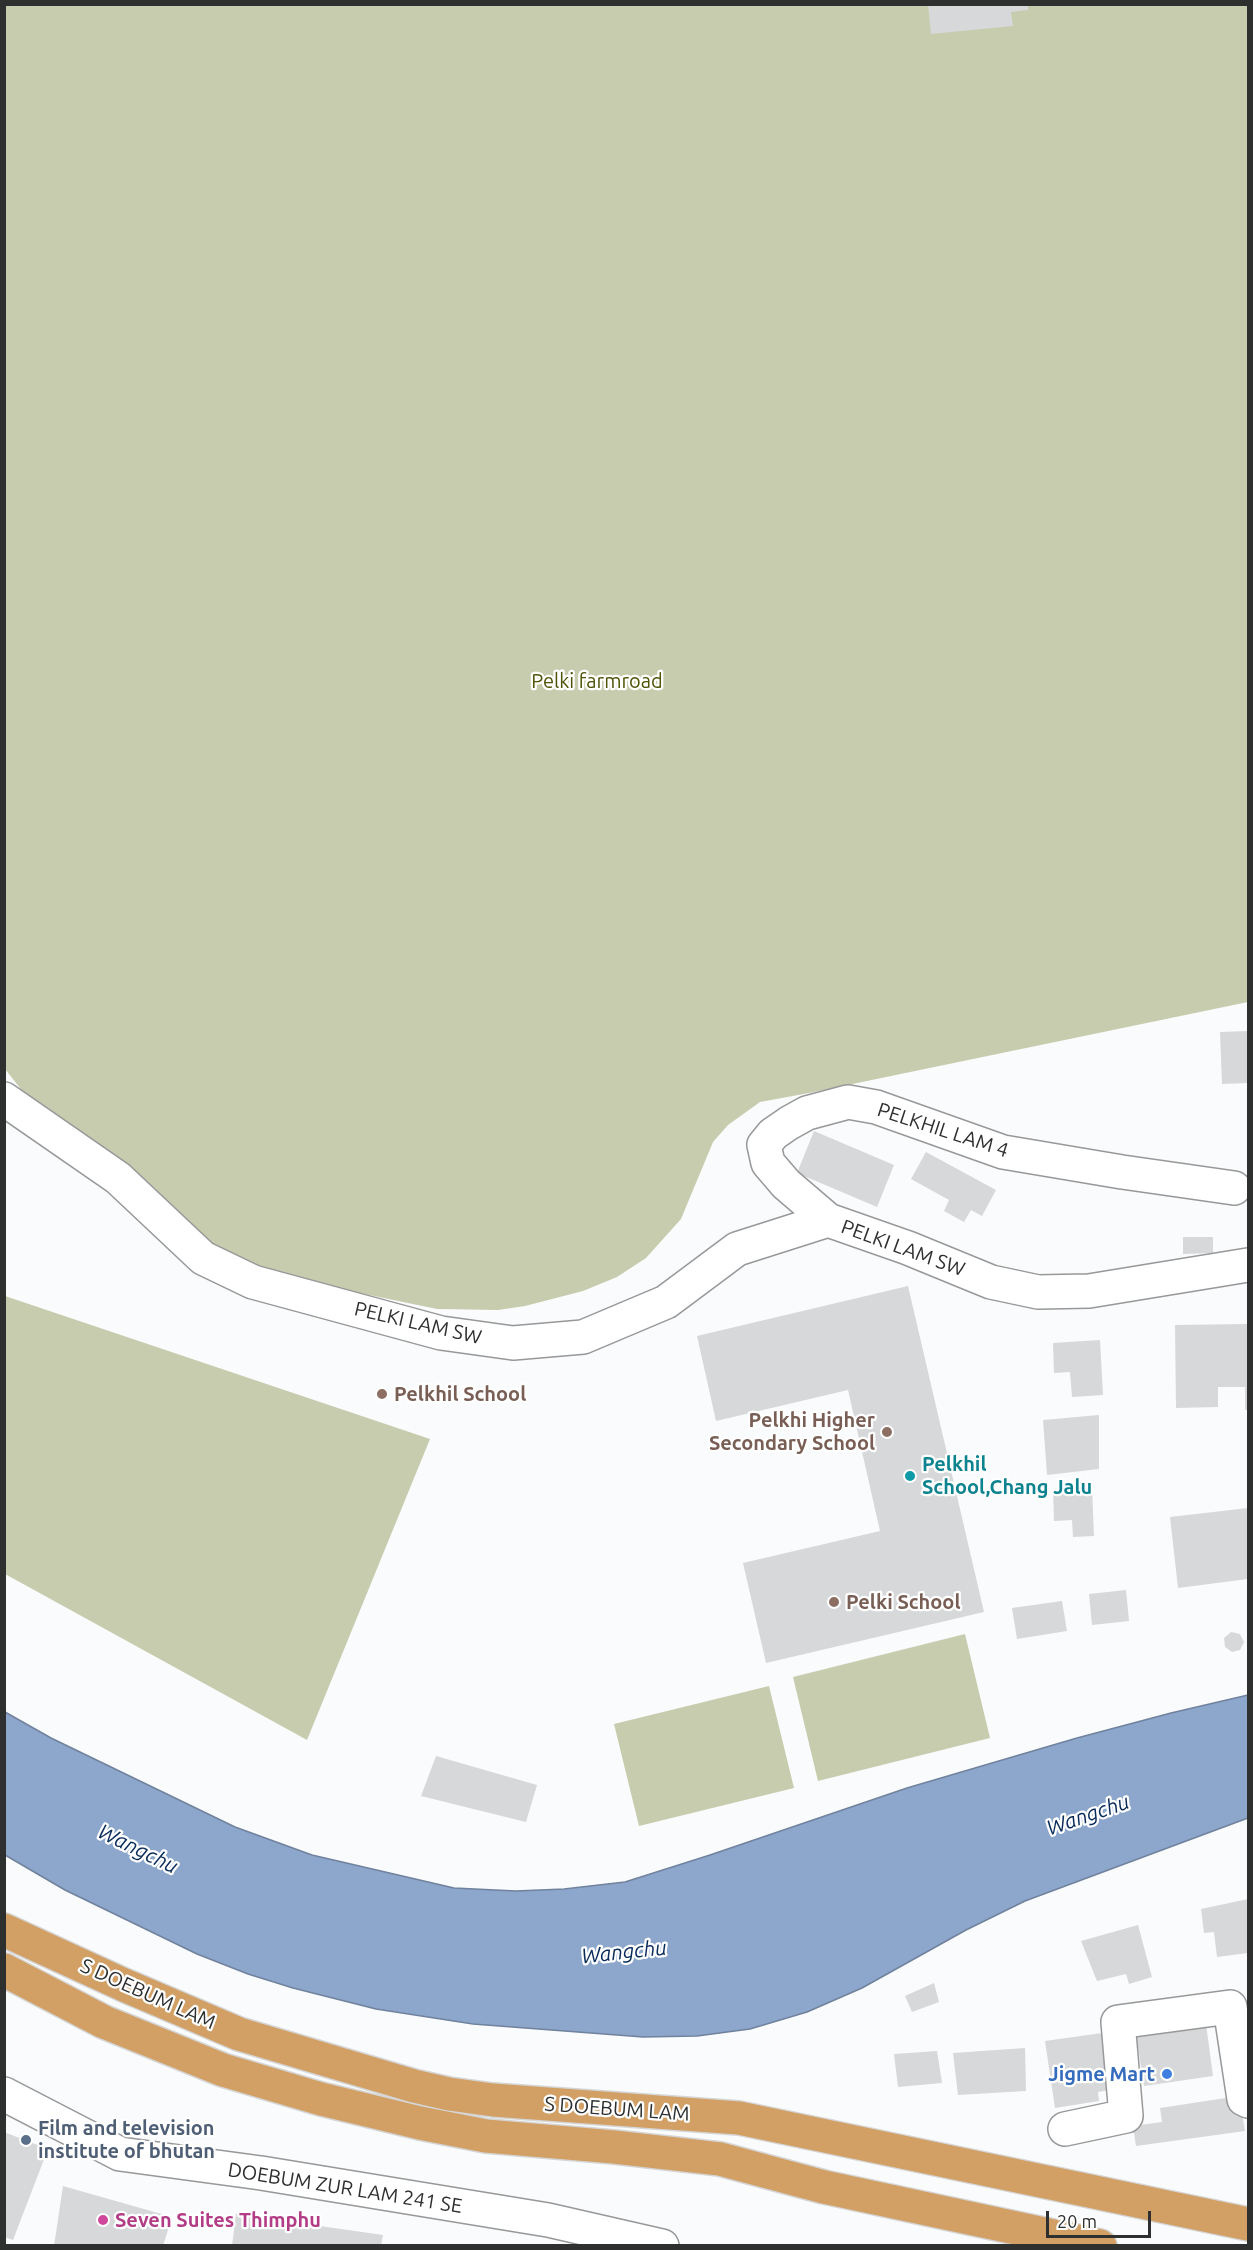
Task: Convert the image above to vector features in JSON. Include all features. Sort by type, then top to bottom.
[{"type":"highway","name":"S DOEBUM LAM","points":[[4,1930],[239,2034],[426,2088],[493,2100],[739,2118],[1248,2224]]},
{"type":"highway","name":"S DOEBUM LAM","points":[[4,1970],[115,2026],[223,2070],[321,2099],[486,2136],[614,2147],[720,2160],[824,2187],[1100,2246]]},
{"type":"street","name":"PELKI LAM SW","points":[[4,1099],[118,1178],[203,1258],[253,1282],[441,1333],[513,1343],[583,1337],[666,1302],[737,1249],[828,1220],[908,1248],[992,1282],[1038,1292],[1089,1291],[1248,1265]]},
{"type":"street","name":"PELKHIL LAM 4","points":[[828,1220],[786,1184],[768,1163],[764,1145],[773,1134],[807,1113],[848,1102],[876,1107],[1003,1152],[1234,1188]]},
{"type":"street","points":[[1065,2129],[1126,2116],[1118,2022],[1230,2007],[1244,2099],[1248,2101]]},
{"type":"street","name":"DOEBUM ZUR LAM 241 SE","points":[[4,2094],[120,2154],[261,2173],[548,2220],[662,2246]]},
{"type":"green space","name":"Pelki farmroad","points":[[4,5],[1248,5],[1248,1002],[760,1102],[728,1125],[713,1142],[681,1219],[646,1258],[617,1277],[583,1291],[525,1306],[498,1310],[437,1309],[239,1268],[58,1136],[5,1069]]},
{"type":"green space","points":[[5,1296],[430,1439],[307,1740],[5,1574]]},
{"type":"green space","points":[[965,1634],[990,1738],[818,1781],[793,1677]]},
{"type":"green space","points":[[769,1686],[794,1788],[639,1826],[614,1724]]},
{"type":"water","name":"Wangchu","points":[[1248,1695],[1248,1818],[1025,1901],[966,1930],[862,1988],[807,2012],[750,2029],[697,2036],[643,2037],[473,2024],[376,2009],[293,1988],[248,1974],[197,1954],[65,1890],[5,1855],[5,1712],[51,1738],[235,1827],[312,1855],[454,1888],[516,1891],[564,1889],[625,1882],[907,1788],[1077,1738]]},
{"type":"building","points":[[928,4],[1028,4],[1028,10],[1011,12],[1013,26],[931,34]]},
{"type":"building","points":[[1248,1031],[1248,1083],[1222,1084],[1220,1032]]},
{"type":"building","points":[[814,1131],[894,1165],[877,1207],[797,1173]]},
{"type":"building","points":[[926,1152],[996,1190],[982,1216],[971,1210],[964,1222],[944,1211],[949,1200],[911,1179]]},
{"type":"building","points":[[1183,1237],[1213,1237],[1213,1253],[1183,1254]]},
{"type":"building","name":"Pelkhil School,Chang Jalu","points":[[908,1286],[984,1612],[766,1663],[743,1563],[880,1531],[848,1390],[716,1421],[697,1336]]},
{"type":"building","points":[[1248,1324],[1248,1410],[1245,1410],[1245,1387],[1218,1387],[1218,1407],[1176,1408],[1175,1325]]},
{"type":"building","points":[[1100,1340],[1103,1395],[1072,1397],[1070,1372],[1054,1373],[1053,1343]]},
{"type":"building","points":[[1099,1415],[1099,1469],[1047,1475],[1043,1420]]},
{"type":"building","points":[[1092,1487],[1094,1536],[1073,1537],[1072,1520],[1054,1521],[1053,1489]]},
{"type":"building","points":[[1248,1508],[1248,1579],[1178,1588],[1170,1517]]},
{"type":"building","points":[[1126,1590],[1129,1621],[1092,1625],[1089,1594]]},
{"type":"building","points":[[1062,1601],[1067,1631],[1017,1639],[1012,1608]]},
{"type":"building","points":[[1231,1632],[1240,1634],[1244,1642],[1240,1650],[1232,1652],[1225,1647],[1224,1638]]},
{"type":"building","points":[[436,1756],[537,1785],[526,1822],[421,1796]]},
{"type":"building","points":[[1248,1899],[1248,1953],[1217,1957],[1214,1932],[1204,1933],[1201,1909]]},
{"type":"building","points":[[1138,1925],[1152,1977],[1129,1984],[1126,1974],[1097,1981],[1081,1941]]},
{"type":"building","points":[[934,1983],[939,2002],[912,2012],[905,1996]]},
{"type":"building","points":[[1206,2024],[1213,2076],[1144,2086],[1136,2034]]},
{"type":"building","points":[[1102,2033],[1110,2090],[1098,2092],[1099,2101],[1055,2108],[1045,2041]]},
{"type":"building","points":[[1025,2048],[1026,2091],[958,2095],[953,2053]]},
{"type":"building","points":[[937,2051],[942,2083],[898,2087],[894,2054]]},
{"type":"building","points":[[1239,2096],[1245,2131],[1136,2146],[1133,2126],[1162,2122],[1160,2108]]},
{"type":"building","points":[[4,2132],[48,2149],[13,2240],[4,2237]]},
{"type":"building","points":[[63,2186],[172,2217],[163,2246],[54,2246]]},
{"type":"building","points":[[236,2214],[383,2235],[381,2246],[232,2246]]},
{"type":"place","name":"Pelkhil School","points":[[382,1394]]},
{"type":"place","name":"Pelkhi Higher Secondary School","points":[[887,1432]]},
{"type":"place","name":"Pelkhil School,Chang Jalu","points":[[910,1476]]},
{"type":"place","name":"Pelki School","points":[[834,1602]]},
{"type":"place","name":"Jigme Mart","points":[[1167,2074]]},
{"type":"place","name":"Film and television institute of bhutan","points":[[26,2140]]},
{"type":"place","name":"Seven Suites Thimphu","points":[[103,2220]]}]
